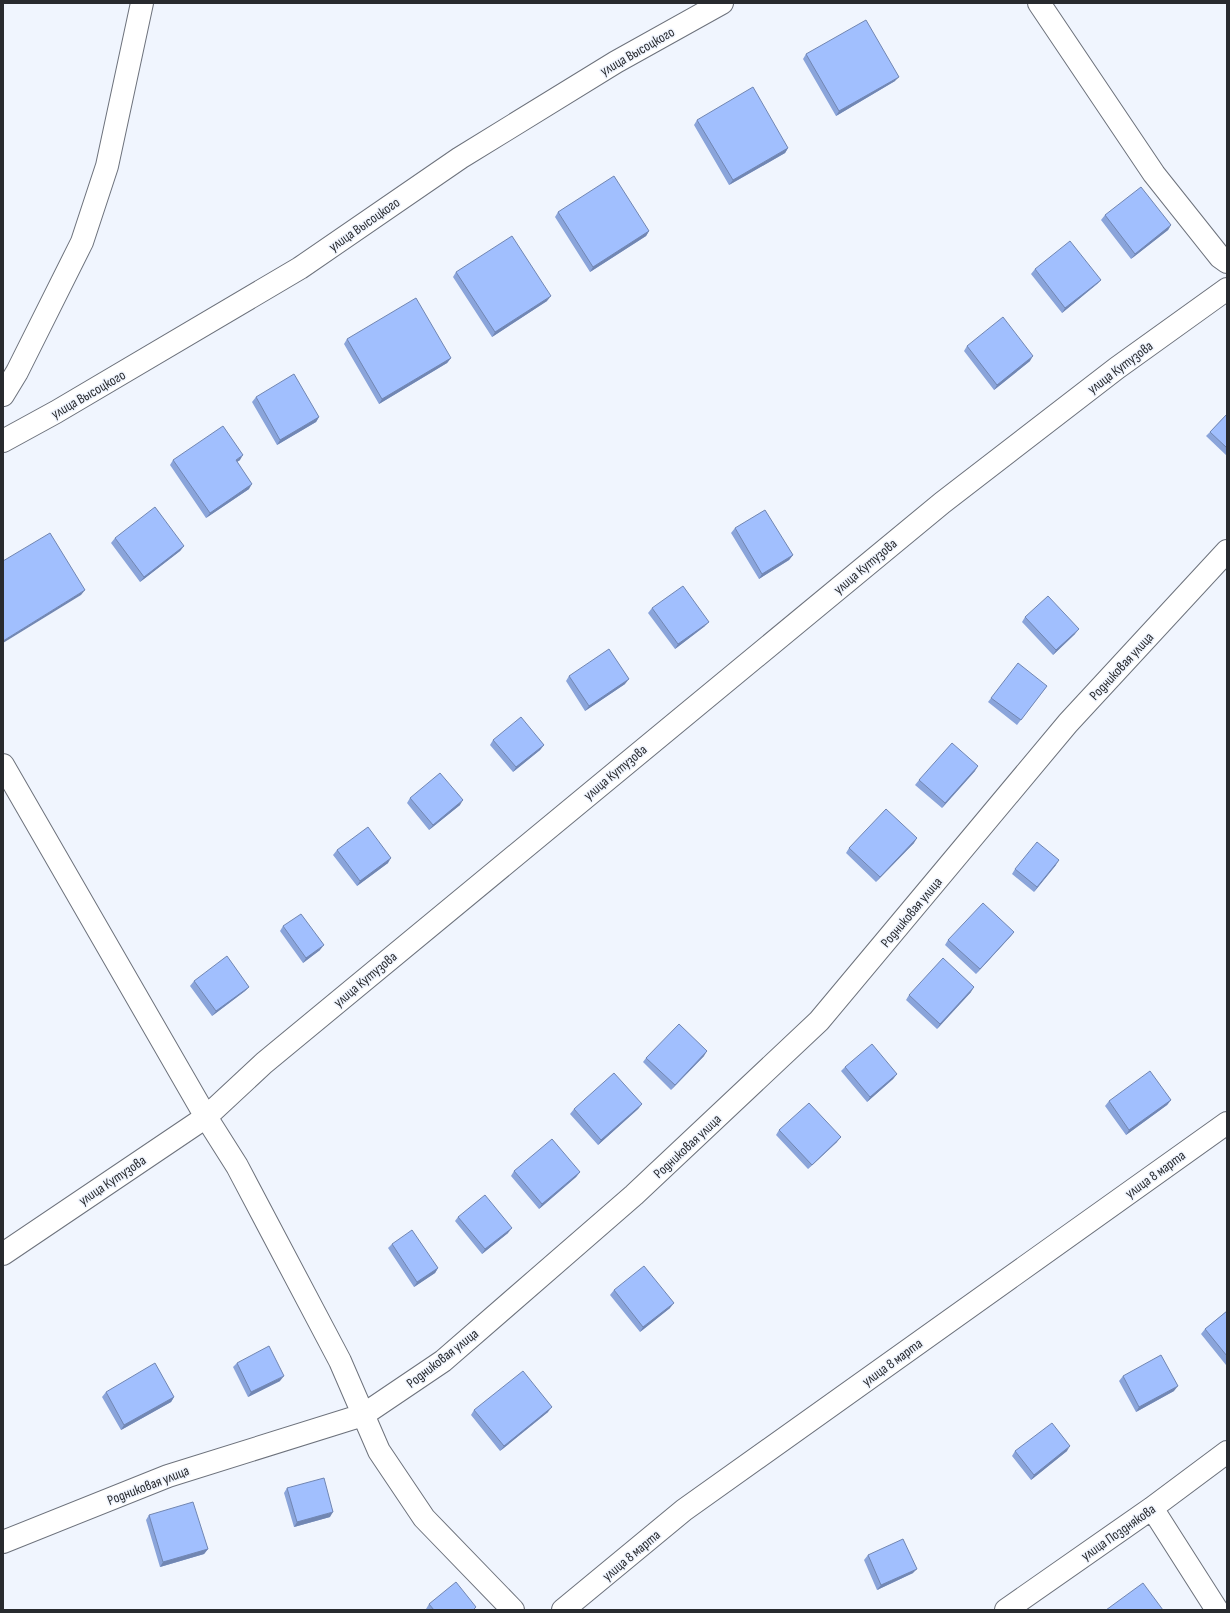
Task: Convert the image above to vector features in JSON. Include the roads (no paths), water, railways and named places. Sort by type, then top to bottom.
[{"type":"street","points":[[3,395],[18,372],[82,242],[107,166],[142,3]]},
{"type":"street","name":"улица Высоцкого","points":[[3,441],[56,412],[300,268],[460,158],[616,62],[722,3]]},
{"type":"street","points":[[1039,3],[1154,174],[1220,257],[1227,262]]},
{"type":"street","name":"улица Кутузова","points":[[3,1254],[206,1117],[264,1063],[942,502],[1117,368],[1227,289]]},
{"type":"street","name":"Родниковая улица","points":[[3,1542],[168,1476],[363,1415],[443,1361],[634,1195],[819,1022],[1068,723],[1227,551]]},
{"type":"street","points":[[3,765],[206,1117],[237,1166],[340,1360],[379,1451],[424,1518],[513,1610]]},
{"type":"street","name":"улица 8 марта","points":[[563,1610],[684,1510],[1227,1123]]},
{"type":"street","name":"улица Позднякова","points":[[1006,1610],[1152,1508],[1227,1452]]},
{"type":"street","points":[[1152,1508],[1217,1610]]}]
